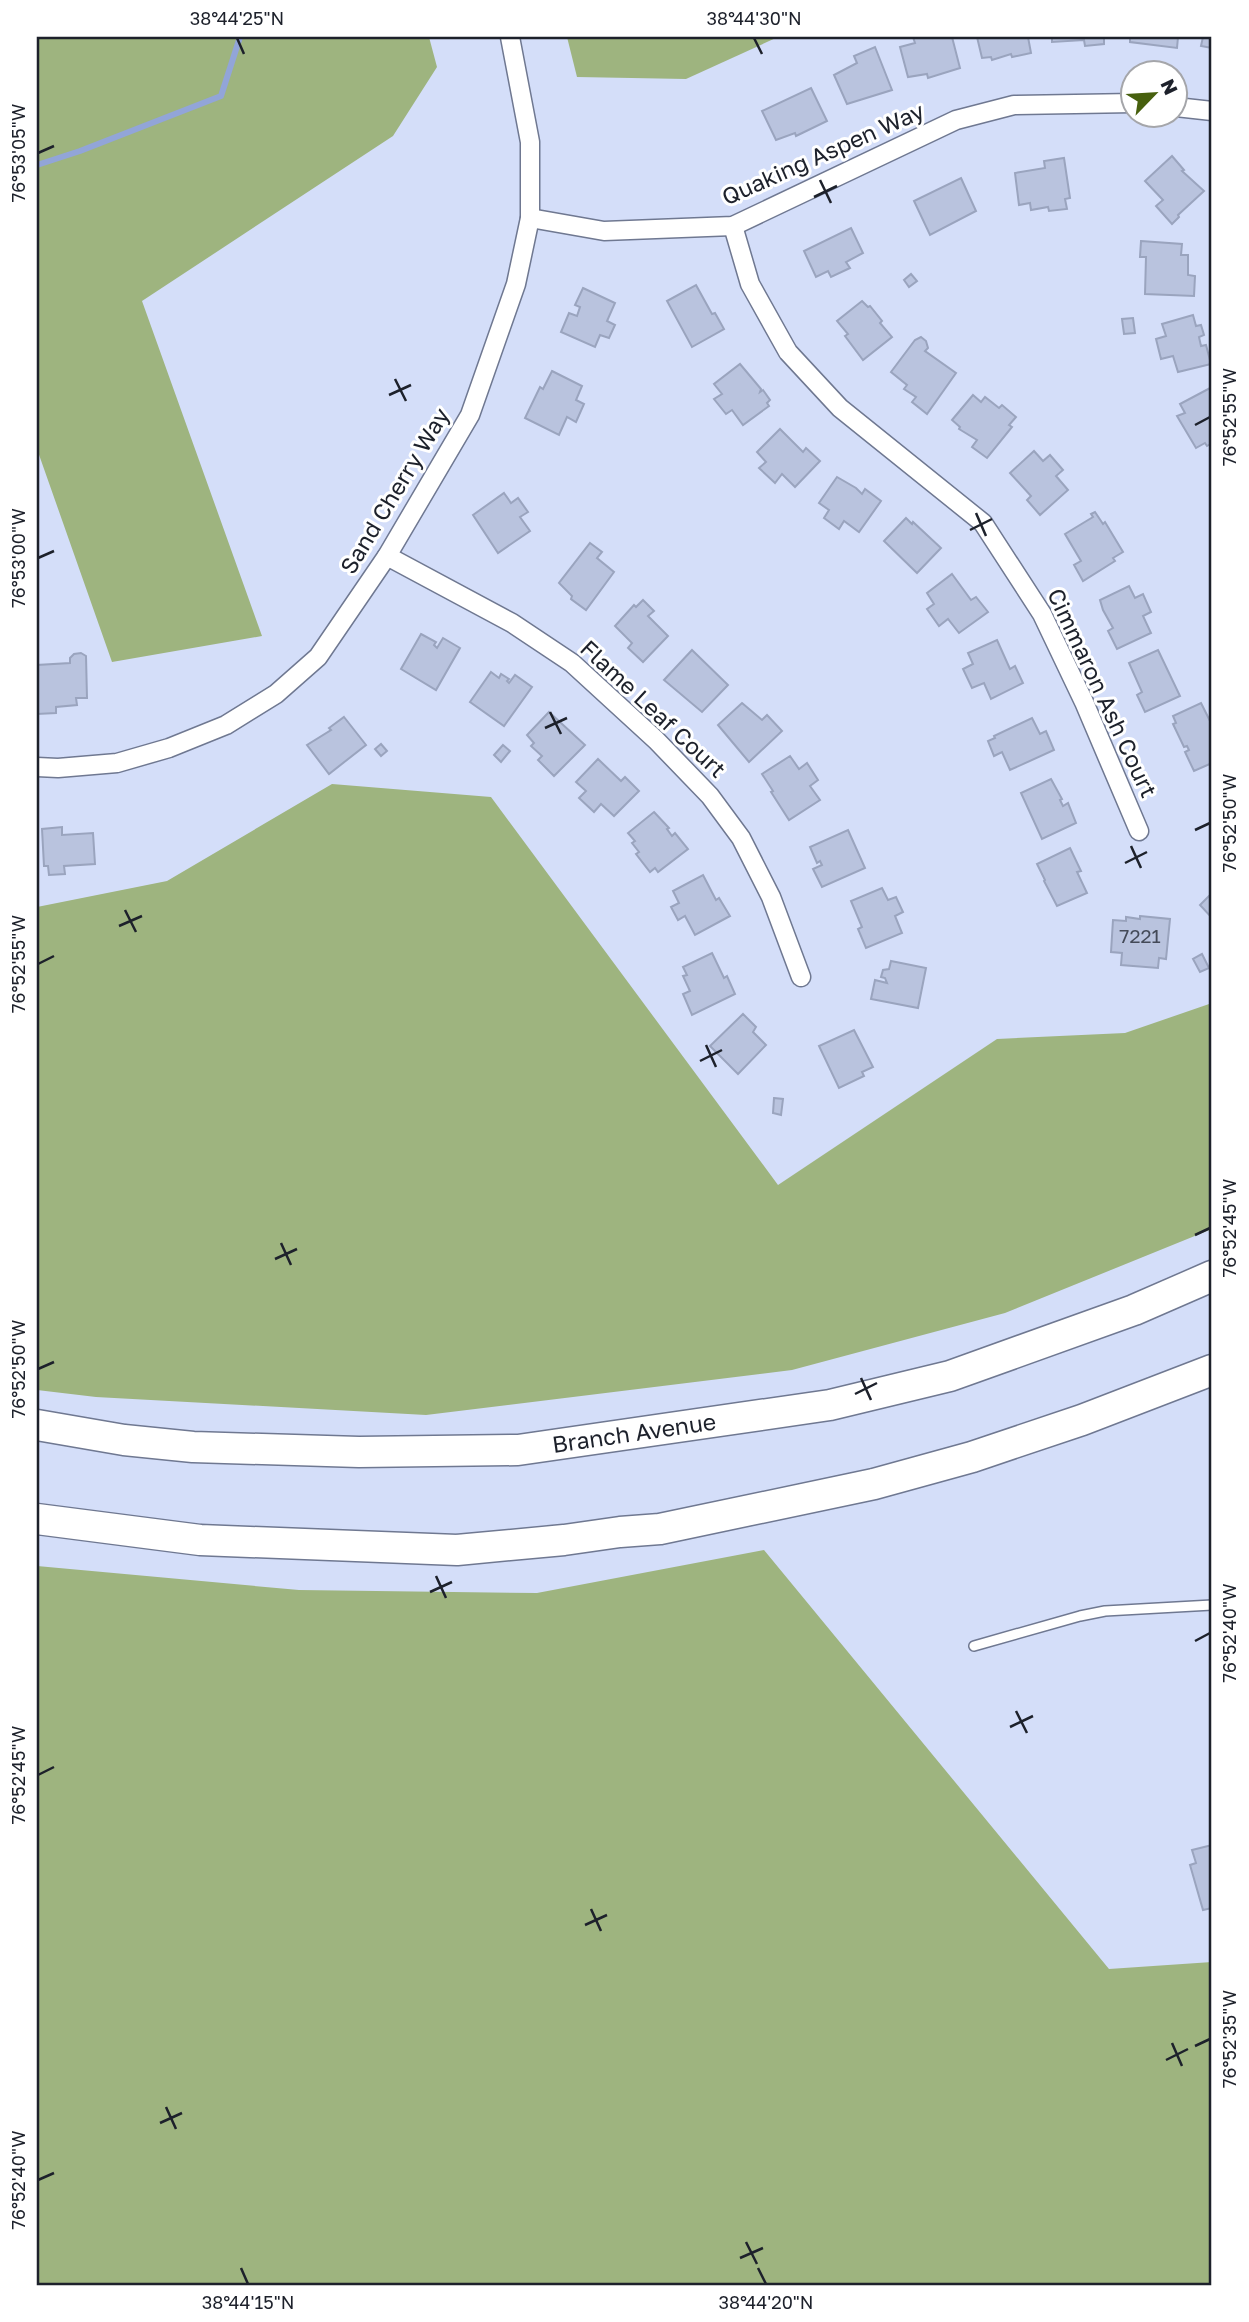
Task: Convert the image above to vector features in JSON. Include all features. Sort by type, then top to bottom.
[{"type":"highway","name":"Branch Avenue","points":[[37,1425],[124,1440],[193,1447],[359,1452],[518,1450],[831,1405],[950,1376],[1134,1310],[1212,1276]]},
{"type":"highway","points":[[37,1519],[200,1540],[457,1550],[660,1529],[874,1484],[972,1457],[1082,1420],[1212,1370]]},
{"type":"street","name":"Sand Cherry Way","points":[[37,767],[117,764],[169,748],[226,725],[276,694],[318,657],[387,556],[470,415],[516,285],[530,218],[530,142],[510,37]]},
{"type":"street","name":"Quaking Aspen Way","points":[[530,218],[604,231],[733,226],[956,120],[1014,105],[1120,103]]},
{"type":"street","points":[[1190,109],[1212,111]]},
{"type":"street","name":"Cimmaron Ash Court","points":[[733,226],[750,284],[788,352],[840,408],[983,523],[1042,614],[1084,702],[1139,831]]},
{"type":"street","name":"Flame Leaf Court","points":[[387,556],[512,623],[572,663],[656,740],[710,796],[741,838],[771,897],[801,977]]},
{"type":"lane","points":[[974,1646],[1105,1611],[1212,1605]]},
{"type":"green space","points":[[37,37],[429,37],[437,67],[393,136],[142,301],[262,636],[112,662],[37,449]]},
{"type":"green space","points":[[567,37],[778,37],[686,79],[577,77]]},
{"type":"green space","points":[[332,784],[491,797],[778,1185],[997,1039],[1125,1033],[1212,1003],[1212,1229],[1005,1313],[792,1370],[426,1415],[96,1397],[37,1390],[37,907],[167,881]]},
{"type":"green space","points":[[764,1550],[1109,1969],[1212,1962],[1212,2285],[37,2285],[37,1566],[299,1590],[537,1593]]},
{"type":"building","points":[[913,37],[952,37],[960,68],[928,78],[927,74],[908,77],[900,47],[915,43]]},
{"type":"building","points":[[977,37],[1028,37],[1031,53],[1012,57],[1011,54],[992,60],[991,57],[982,58]]},
{"type":"building","points":[[1052,37],[1104,37],[1104,44],[1085,46],[1084,40],[1052,42]]},
{"type":"building","points":[[1130,37],[1178,37],[1177,48],[1130,42]]},
{"type":"building","points":[[1203,37],[1212,37],[1212,48],[1201,46]]},
{"type":"building","points":[[875,47],[892,90],[847,104],[834,75],[857,63],[854,56]]},
{"type":"building","points":[[811,88],[827,121],[796,136],[795,133],[776,140],[762,111]]},
{"type":"building","points":[[1172,156],[1184,170],[1182,171],[1204,191],[1172,224],[1156,206],[1163,200],[1145,181]]},
{"type":"building","points":[[1064,158],[1070,198],[1065,199],[1067,209],[1049,211],[1048,207],[1031,210],[1030,203],[1019,205],[1015,173],[1045,168],[1044,161]]},
{"type":"building","points":[[961,178],[976,211],[930,235],[914,201]]},
{"type":"building","points":[[851,228],[863,253],[846,262],[850,268],[831,277],[828,271],[816,277],[804,251]]},
{"type":"building","points":[[1141,241],[1182,244],[1181,255],[1188,255],[1188,275],[1195,276],[1194,296],[1145,294],[1146,257],[1140,257]]},
{"type":"building","points":[[911,274],[917,281],[909,287],[904,280]]},
{"type":"building","points":[[696,285],[724,329],[692,347],[667,301]]},
{"type":"building","points":[[583,288],[615,303],[607,321],[615,325],[609,338],[600,335],[595,347],[561,332],[569,313],[577,316],[580,307],[575,305]]},
{"type":"building","points":[[862,301],[870,306],[892,337],[863,360],[837,321]]},
{"type":"building","points":[[1193,315],[1196,326],[1201,325],[1204,335],[1199,337],[1201,346],[1206,345],[1211,364],[1178,372],[1173,356],[1161,359],[1156,339],[1166,336],[1162,324]]},
{"type":"building","points":[[1133,318],[1135,333],[1124,334],[1122,319]]},
{"type":"building","points":[[921,337],[928,348],[925,351],[956,373],[927,414],[912,402],[916,397],[904,389],[907,385],[891,372],[915,340]]},
{"type":"building","points":[[740,364],[761,389],[760,392],[763,390],[770,400],[767,403],[769,406],[743,425],[732,410],[726,414],[714,399],[722,394],[714,384]]},
{"type":"building","points":[[552,371],[582,386],[576,400],[584,404],[576,422],[567,417],[559,435],[525,418],[540,387],[543,389]]},
{"type":"building","points":[[1212,387],[1212,443],[1196,448],[1177,416],[1185,413],[1180,404]]},
{"type":"building","points":[[973,395],[981,402],[985,397],[999,408],[1002,405],[1016,417],[1009,425],[1012,427],[987,458],[972,447],[977,440],[959,429],[952,420]]},
{"type":"building","points":[[780,429],[803,452],[806,448],[820,461],[795,487],[782,474],[775,483],[759,468],[766,462],[757,452]]},
{"type":"building","points":[[1034,451],[1043,461],[1050,455],[1063,470],[1056,476],[1068,490],[1040,515],[1027,500],[1031,496],[1010,473]]},
{"type":"building","points":[[837,477],[862,494],[865,489],[881,501],[859,532],[844,521],[839,529],[824,518],[829,510],[819,503]]},
{"type":"building","points":[[504,493],[511,503],[518,498],[528,512],[520,517],[530,531],[498,553],[473,515]]},
{"type":"building","points":[[1095,512],[1103,524],[1105,522],[1123,552],[1113,558],[1115,561],[1083,581],[1074,565],[1081,561],[1065,534],[1093,517],[1091,514]]},
{"type":"building","points":[[906,518],[941,548],[917,573],[884,541]]},
{"type":"building","points":[[590,543],[602,552],[597,558],[614,572],[586,610],[571,599],[572,596],[559,583]]},
{"type":"building","points":[[952,574],[971,600],[976,597],[988,612],[959,633],[948,619],[939,626],[927,609],[934,604],[927,593]]},
{"type":"building","points":[[1129,586],[1135,598],[1143,594],[1151,612],[1143,616],[1151,633],[1117,649],[1108,631],[1113,628],[1100,600]]},
{"type":"building","points":[[643,600],[654,611],[648,616],[668,636],[643,662],[628,648],[632,643],[615,626],[634,605],[636,607]]},
{"type":"building","points":[[421,634],[436,642],[434,645],[437,648],[443,638],[460,648],[436,690],[401,669]]},
{"type":"building","points":[[997,640],[1010,669],[1015,666],[1023,683],[991,699],[984,683],[972,688],[963,669],[973,664],[968,653]]},
{"type":"building","points":[[692,650],[728,685],[702,712],[664,680]]},
{"type":"building","points":[[1158,650],[1180,696],[1145,712],[1137,695],[1142,692],[1129,663]]},
{"type":"building","points":[[81,653],[86,656],[87,698],[76,698],[77,705],[56,707],[56,713],[37,714],[37,665],[70,663],[74,654]]},
{"type":"building","points":[[491,672],[499,678],[501,674],[509,679],[509,683],[515,675],[532,687],[504,726],[470,702]]},
{"type":"building","points":[[742,703],[762,720],[767,715],[782,731],[749,762],[718,725]]},
{"type":"building","points":[[1201,703],[1212,722],[1212,763],[1194,771],[1185,752],[1189,750],[1187,746],[1184,747],[1173,724],[1176,723],[1173,716]]},
{"type":"building","points":[[549,712],[585,745],[554,776],[538,760],[542,756],[531,746],[534,743],[527,735]]},
{"type":"building","points":[[344,717],[366,745],[329,774],[307,745],[331,730],[329,728]]},
{"type":"building","points":[[1032,718],[1040,734],[1046,731],[1054,750],[1010,770],[1002,752],[994,756],[988,741]]},
{"type":"building","points":[[381,744],[387,751],[381,756],[375,749]]},
{"type":"building","points":[[503,745],[510,751],[501,762],[494,755]]},
{"type":"building","points":[[790,756],[799,769],[807,763],[818,780],[810,786],[820,800],[789,820],[762,774]]},
{"type":"building","points":[[598,759],[621,781],[625,777],[639,791],[614,816],[601,804],[594,812],[579,798],[586,791],[576,782]]},
{"type":"building","points":[[1051,779],[1063,806],[1068,803],[1076,823],[1042,839],[1021,793]]},
{"type":"building","points":[[654,812],[669,828],[667,829],[672,836],[675,833],[688,849],[658,872],[655,868],[650,872],[636,854],[639,852],[632,843],[635,841],[628,833]]},
{"type":"building","points":[[62,827],[62,835],[93,833],[95,864],[64,866],[65,874],[49,875],[48,866],[44,866],[42,829]]},
{"type":"building","points":[[848,830],[865,868],[822,887],[813,869],[822,865],[820,861],[817,863],[810,847]]},
{"type":"building","points":[[1070,848],[1081,871],[1077,872],[1087,893],[1057,906],[1037,864]]},
{"type":"building","points":[[703,875],[716,900],[719,898],[730,916],[695,935],[685,916],[678,920],[671,907],[679,903],[673,891]]},
{"type":"building","points":[[882,888],[888,900],[896,897],[903,912],[895,916],[902,933],[866,948],[858,929],[862,927],[851,901]]},
{"type":"building","points":[[1212,893],[1212,918],[1200,905]]},
{"type":"building","points":[[1140,916],[1170,919],[1166,959],[1159,958],[1158,968],[1121,965],[1122,953],[1111,952],[1113,920],[1126,921],[1126,917],[1140,919]]},
{"type":"building","points":[[712,953],[735,994],[692,1015],[683,994],[690,991],[683,976],[687,975],[683,967]]},
{"type":"building","points":[[1202,954],[1209,968],[1200,972],[1193,959]]},
{"type":"building","points":[[891,961],[926,968],[918,1008],[871,999],[875,980],[887,983],[885,978],[881,977],[883,970],[889,969]]},
{"type":"building","points":[[743,1014],[756,1027],[753,1032],[766,1045],[738,1074],[710,1046]]},
{"type":"building","points":[[854,1030],[873,1067],[862,1072],[864,1076],[839,1088],[819,1046]]},
{"type":"building","points":[[774,1098],[783,1099],[781,1115],[773,1113]]},
{"type":"building","points":[[1212,1845],[1212,1908],[1203,1910],[1190,1865],[1196,1863],[1192,1850]]},
{"type":"waterway","points":[[37,165],[221,96],[240,37]]}]
